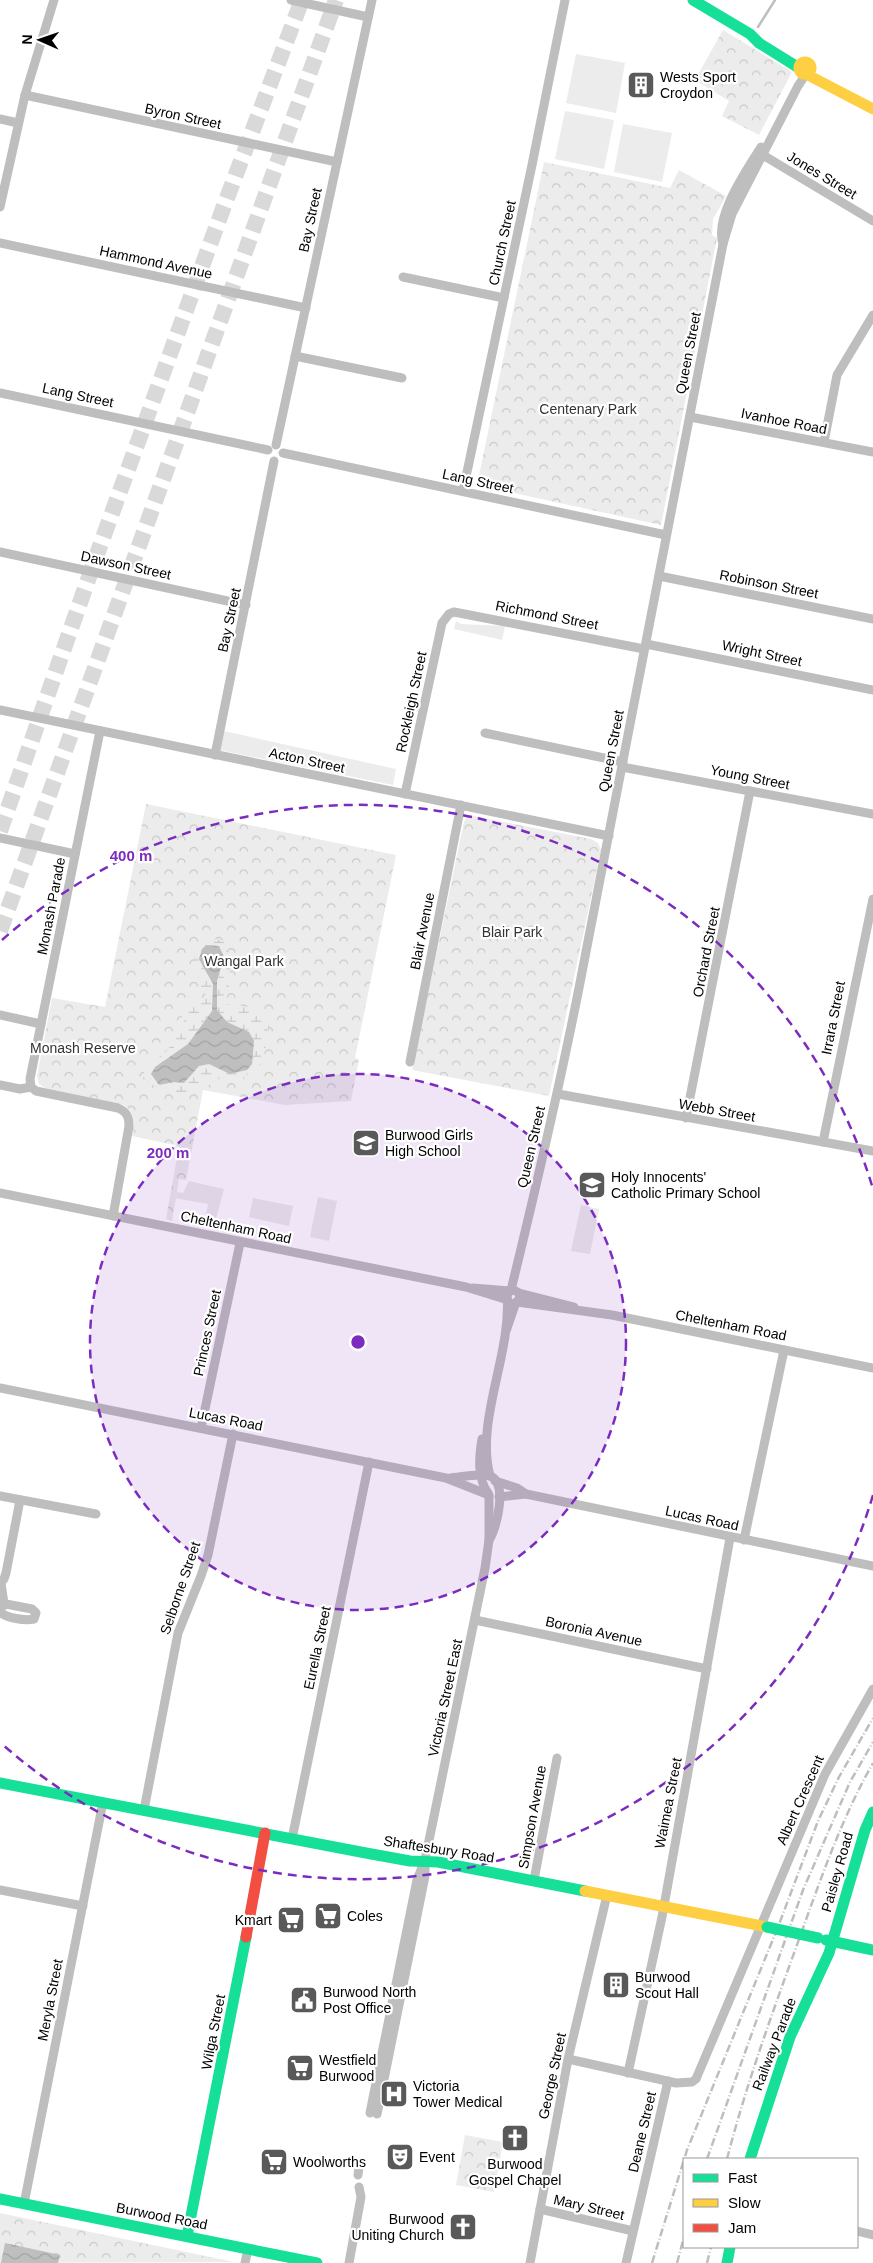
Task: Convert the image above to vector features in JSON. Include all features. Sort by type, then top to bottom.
[{"type":"main road","points":[[693,0],[843,94],[873,109]]},
{"type":"main road","name":"Shaftesbury Road","points":[[0,1783],[265,1833],[292,1840],[410,1861],[425,1860],[534,1880],[873,1950]]},
{"type":"main road","name":"Paisley Road","points":[[833,1942],[865,1830],[873,1812]]},
{"type":"main road","name":"Wilga Street","points":[[187,2236],[223,2059],[265,1833]]},
{"type":"main road","name":"Railway Parade","points":[[750,2158],[785,2050],[833,1942]]},
{"type":"main road","name":"Burwood Road","points":[[0,2199],[317,2263]]},
{"type":"main road","points":[[727,2263],[730,2248]]},
{"type":"street","points":[[0,207],[25,96],[54,0]]},
{"type":"street","points":[[291,0],[368,17]]},
{"type":"street","name":"Bay Street","points":[[276,445],[372,0]]},
{"type":"street","name":"Church Street","points":[[464,492],[565,0]]},
{"type":"street","name":"Queen Street","points":[[487,1478],[488,1426],[519,1262],[558,1094],[609,836],[723,244],[720,235],[728,207],[798,86],[804,69]]},
{"type":"street","name":"Byron Street","points":[[25,96],[337,162]]},
{"type":"street","points":[[0,119],[18,123]]},
{"type":"street","name":"Jones Street","points":[[760,153],[873,221]]},
{"type":"street","name":"Hammond Avenue","points":[[0,243],[306,308]]},
{"type":"street","points":[[403,277],[504,298]]},
{"type":"street","points":[[824,442],[838,374],[873,315]]},
{"type":"street","points":[[295,356],[402,378]]},
{"type":"street","name":"Lang Street","points":[[0,392],[268,450]]},
{"type":"street","name":"Ivanhoe Road","points":[[690,417],[873,452]]},
{"type":"street","points":[[276,445],[280,447],[283,453],[281,458],[274,461],[268,456],[268,450],[276,445]]},
{"type":"street","name":"Lang Street","points":[[283,453],[666,535]]},
{"type":"street","name":"Bay Street","points":[[215,755],[274,461]]},
{"type":"street","name":"Dawson Street","points":[[0,552],[246,605]]},
{"type":"street","name":"Robinson Street","points":[[659,576],[873,619]]},
{"type":"street","name":"Richmond Street","points":[[445,617],[454,612],[645,647]]},
{"type":"street","name":"Rockleigh Street","points":[[405,794],[442,623],[445,617]]},
{"type":"street","name":"Wright Street","points":[[645,647],[873,690]]},
{"type":"street","name":"Acton Street","points":[[0,710],[609,836]]},
{"type":"street","name":"Monash Parade","points":[[31,1088],[30,1079],[100,731]]},
{"type":"street","name":"Young Street","points":[[485,733],[750,792],[873,814]]},
{"type":"street","name":"Orchard Street","points":[[686,1118],[750,792]]},
{"type":"street","name":"Blair Avenue","points":[[410,1062],[461,805]]},
{"type":"street","points":[[0,838],[75,854]]},
{"type":"street","name":"Irrara Street","points":[[823,1142],[873,899]]},
{"type":"street","points":[[0,1015],[41,1024]]},
{"type":"street","points":[[0,1085],[20,1089],[31,1088],[36,1091],[118,1108],[128,1116],[129,1126],[113,1216]]},
{"type":"street","name":"Webb Street","points":[[558,1094],[873,1151]]},
{"type":"street","name":"Cheltenham Road","points":[[0,1192],[240,1243],[873,1368]]},
{"type":"street","name":"Princes Street","points":[[201,1428],[240,1243]]},
{"type":"street","points":[[744,1540],[784,1350]]},
{"type":"street","name":"Lucas Road","points":[[0,1388],[446,1478],[494,1496],[526,1494],[730,1538],[873,1566]]},
{"type":"street","name":"Selborne Street","points":[[144,1810],[178,1633],[208,1555],[233,1434]]},
{"type":"street","name":"Eurella Street","points":[[292,1840],[369,1462]]},
{"type":"street","name":"Lucas Road","points":[[446,1478],[487,1478],[517,1488],[526,1494]]},
{"type":"street","points":[[487,1478],[501,1491],[494,1496],[487,1478]]},
{"type":"street","points":[[0,1496],[96,1514]]},
{"type":"street","name":"Victoria Street East","points":[[373,2114],[425,1876],[425,1860],[475,1620],[489,1540],[494,1496]]},
{"type":"street","points":[[1,1608],[0,1583],[6,1573],[20,1500]]},
{"type":"street","name":"Waimea Street","points":[[628,2072],[664,1906],[730,1538]]},
{"type":"street","name":"Boronia Avenue","points":[[475,1620],[707,1669]]},
{"type":"street","name":"Albert Crescent","points":[[764,1927],[825,1774],[873,1689]]},
{"type":"street","name":"Simpson Avenue","points":[[534,1880],[557,1758]]},
{"type":"street","name":"Meryla Street","points":[[24,2204],[103,1802]]},
{"type":"street","points":[[0,1890],[82,1906]]},
{"type":"street","name":"George Street","points":[[530,2263],[568,2060],[607,1895]]},
{"type":"street","name":"Deane Street","points":[[626,2263],[668,2081],[692,2082],[701,2071],[764,1927]]},
{"type":"street","points":[[568,2060],[668,2081]]},
{"type":"street","points":[[350,2263],[361,2197],[359,2187]]},
{"type":"street","name":"Mary Street","points":[[540,2210],[633,2231]]},
{"type":"street","points":[[858,2231],[873,2234]]},
{"type":"street","points":[[245,2263],[248,2249]]},
{"type":"green space","points":[[723,30],[792,72],[759,135],[722,116],[729,101],[695,80]]},
{"type":"green space","points":[[576,54],[625,63],[616,113],[566,103]]},
{"type":"green space","points":[[565,111],[614,120],[604,169],[555,159]]},
{"type":"green space","points":[[623,124],[672,133],[662,182],[614,172]]},
{"type":"green space","name":"Centenary Park","points":[[544,162],[670,188],[679,170],[726,196],[713,219],[712,235],[717,238],[661,525],[477,485]]},
{"type":"green space","points":[[456,621],[461,624],[505,626],[502,640],[454,629]]},
{"type":"green space","points":[[224,731],[396,769],[393,785],[219,750]]},
{"type":"green space","name":"Wangal Park","points":[[146,804],[396,855],[355,1058],[359,1059],[351,1101],[285,1105],[203,1090],[186,1180],[179,1179],[172,1221],[166,1219],[179,1146],[132,1136],[133,1119],[131,1112],[124,1105],[45,1088],[39,1084],[37,1076],[52,998],[105,1007]]},
{"type":"green space","name":"Blair Park","points":[[468,815],[591,839],[598,843],[601,850],[549,1096],[412,1070],[464,822]]},
{"type":"green space","points":[[206,939],[223,940],[228,952],[230,980],[228,993],[223,998],[222,1003],[261,1010],[266,1014],[268,1021],[268,1037],[258,1068],[256,1065],[246,1073],[249,1077],[240,1080],[226,1075],[194,1091],[186,1094],[177,1094],[156,1087],[143,1079],[149,1065],[168,1049],[185,1023],[180,1015],[180,1011],[194,1003],[205,1002],[206,994],[201,989],[194,958],[200,943]],"holes":[[[221,972],[217,981],[217,1010],[227,1022],[237,1027],[247,1070],[234,1073],[209,1064],[199,1066],[184,1083],[169,1083],[155,1067],[188,1045],[199,1031],[201,1025],[212,1011],[213,984]]]},
{"type":"green space","points":[[189,1181],[224,1189],[214,1226],[204,1224],[208,1204],[175,1198],[176,1192],[183,1193]]},
{"type":"green space","points":[[318,1197],[337,1201],[329,1241],[310,1237]]},
{"type":"green space","points":[[253,1198],[293,1206],[289,1226],[249,1217]]},
{"type":"green space","points":[[581,1205],[599,1209],[590,1254],[571,1251]]},
{"type":"green space","points":[[465,2135],[503,2142],[494,2192],[456,2185]]},
{"type":"green space","points":[[0,2213],[234,2262],[0,2263]]},
{"type":"water","points":[[206,945],[219,946],[224,957],[217,981],[217,1010],[227,1022],[249,1032],[254,1041],[252,1064],[247,1070],[230,1074],[209,1064],[199,1066],[184,1083],[174,1082],[159,1085],[151,1074],[155,1067],[188,1044],[212,1011],[213,984],[199,959],[202,949]]},
{"type":"water","points":[[5,2243],[60,2255],[58,2263],[1,2263]]},
{"type":"waterway","points":[[758,27],[775,0]]},
{"type":"tunnel","points":[[0,831],[96,557],[224,206],[302,0]]},
{"type":"tunnel","points":[[0,931],[336,0]]},
{"type":"railway","points":[[685,2158],[778,1927],[818,1821],[839,1777],[873,1718]]},
{"type":"railway","points":[[707,2158],[803,1890],[850,1782],[873,1742]]},
{"type":"railway","points":[[727,2158],[742,2104],[814,1896],[841,1828],[873,1763]]},
{"type":"railway","points":[[652,2263],[683,2163]]},
{"type":"railway","points":[[677,2263],[683,2241]]},
{"type":"railway","points":[[707,2263],[711,2248]]},
{"type":"traffic: fast","points":[[693,0],[750,34],[759,43],[799,68]]},
{"type":"traffic: fast","points":[[0,1783],[366,1853],[410,1861],[438,1862],[585,1891]]},
{"type":"traffic: fast","points":[[750,2158],[790,2037],[829,1953],[865,1830],[873,1812]]},
{"type":"traffic: fast","points":[[767,1927],[818,1938]]},
{"type":"traffic: fast","points":[[187,2236],[246,1937]]},
{"type":"traffic: fast","points":[[826,1940],[873,1950]]},
{"type":"traffic: fast","points":[[0,2199],[317,2263]]},
{"type":"traffic: fast","points":[[727,2263],[730,2248]]},
{"type":"traffic: slow","points":[[803,62],[807,62],[811,68],[807,74],[803,74],[799,70],[799,66],[803,62]]},
{"type":"traffic: slow","points":[[806,74],[873,109]]},
{"type":"traffic: slow","points":[[585,1891],[767,1927]]},
{"type":"traffic: jam","points":[[246,1937],[265,1833]]},
{"type":"place","name":"Wests Sport Croydon","points":[[641,85]]},
{"type":"place","name":"Burwood Girls High School","points":[[366,1143]]},
{"type":"place","name":"Holy Innocents' Catholic Primary School","points":[[592,1185]]},
{"type":"place","name":"Coles","points":[[328,1916]]},
{"type":"place","name":"Kmart","points":[[291,1920]]},
{"type":"place","name":"Burwood Scout Hall","points":[[616,1985]]},
{"type":"place","name":"Burwood North Post Office","points":[[304,2000]]},
{"type":"place","name":"Westfield Burwood","points":[[300,2068]]},
{"type":"place","name":"Victoria Tower Medical","points":[[394,2094]]},
{"type":"place","name":"Burwood Gospel Chapel","points":[[515,2138]]},
{"type":"place","name":"Event","points":[[400,2157]]},
{"type":"place","name":"Woolworths","points":[[274,2162]]},
{"type":"place","name":"Burwood Uniting Church","points":[[463,2227]]},
{"type":"park label","name":"Monash Reserve","points":[[83,1048]]}]
